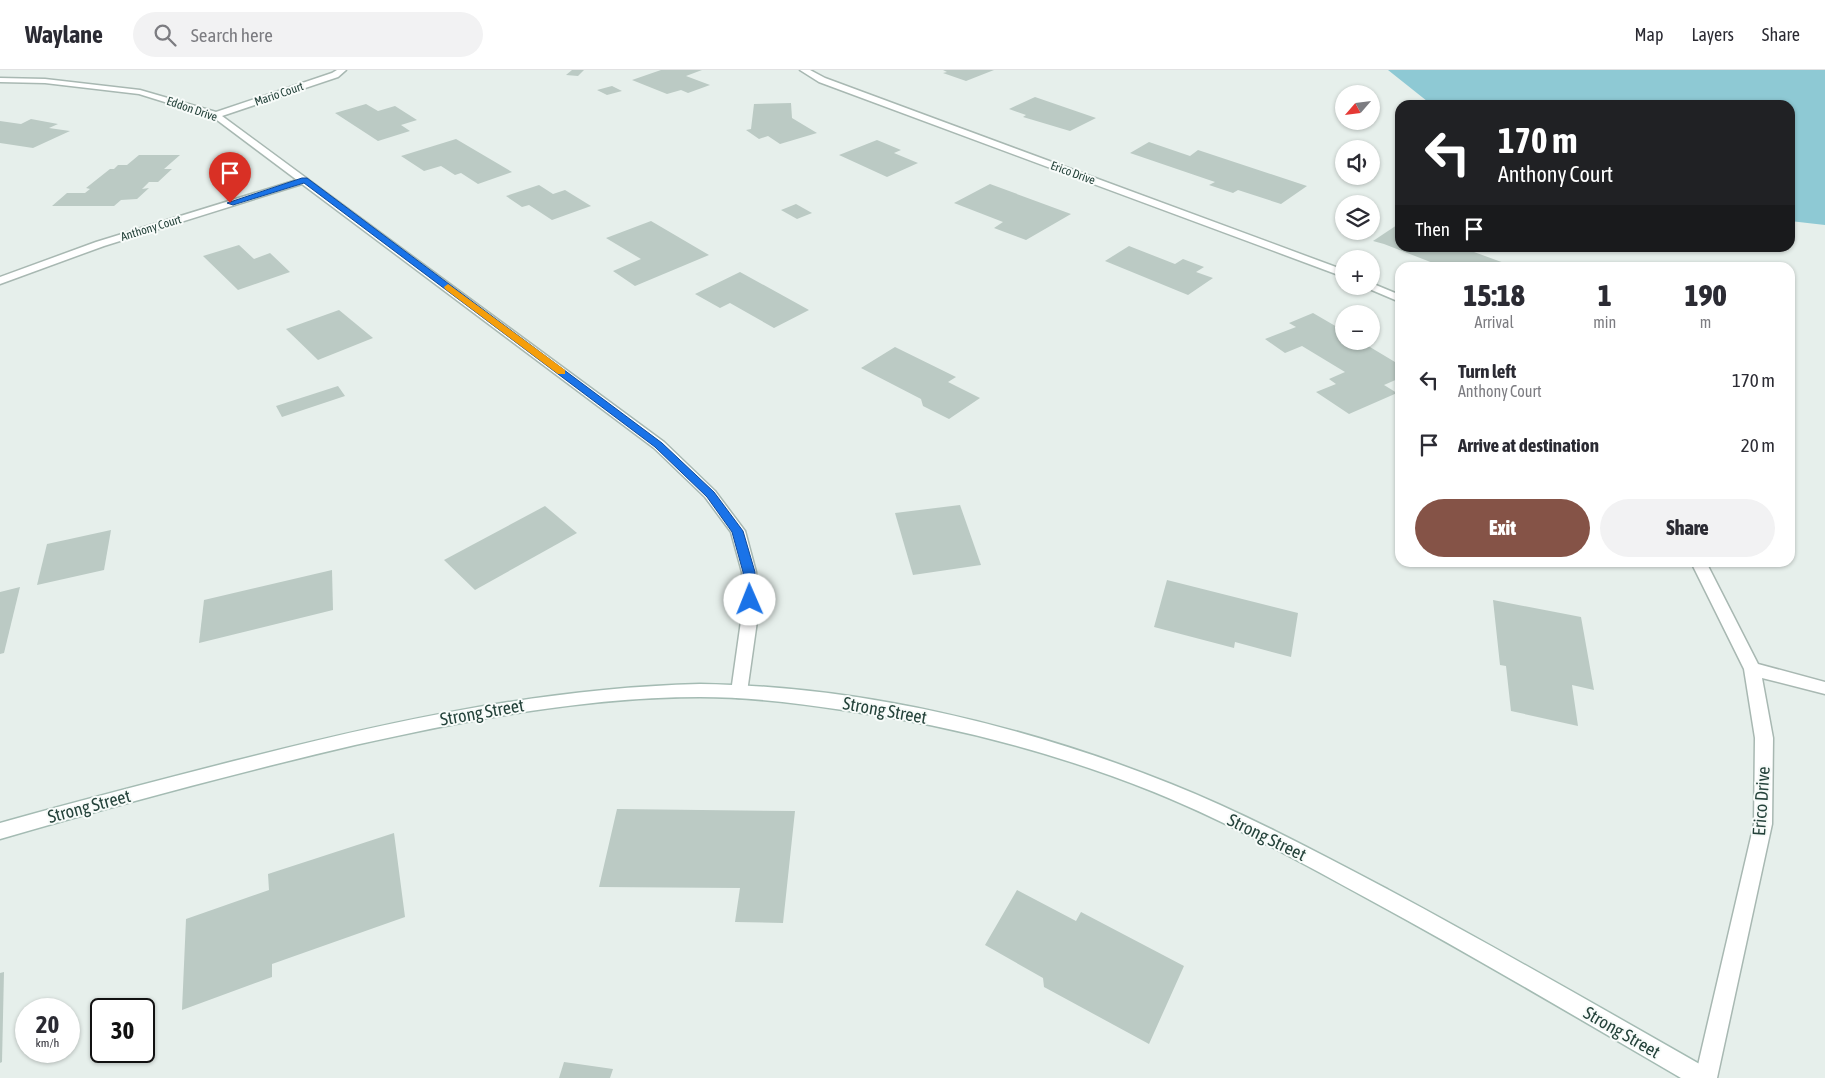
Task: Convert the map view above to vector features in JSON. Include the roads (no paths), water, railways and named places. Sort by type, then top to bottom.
[{"type":"street","name":"Mario Court","points":[[216,115],[335,75],[342,70]]},
{"type":"street","name":"Erico Drive","points":[[804,70],[847,90],[1335,271]]},
{"type":"street","name":"Eddon Drive","points":[[0,80],[46,80],[140,92],[216,115],[659,445],[710,494],[738,531],[749,572],[750,614],[739,692]]},
{"type":"street","name":"Anthony Court","points":[[0,281],[100,244],[305,180]]},
{"type":"street","points":[[1380,290],[1395,297]]},
{"type":"street","name":"Erico Drive","points":[[1700,567],[1752,670],[1764,738],[1763,824],[1706,1078]]},
{"type":"street","points":[[1752,670],[1825,688]]},
{"type":"street","name":"Strong Street","points":[[0,830],[346,740],[453,717],[543,701],[600,695],[685,690],[739,692],[857,704],[928,717],[1052,748],[1138,778],[1226,816],[1417,915],[1702,1078]]},
{"type":"water","points":[[1388,70],[1825,70],[1825,225],[1795,222],[1795,100],[1426,100]]}]
